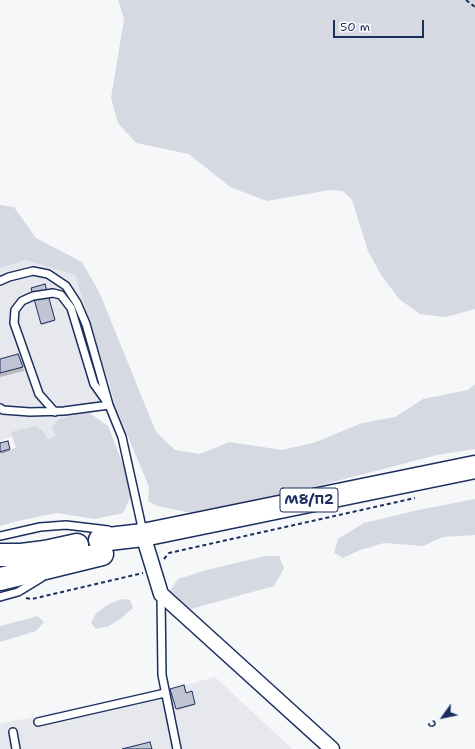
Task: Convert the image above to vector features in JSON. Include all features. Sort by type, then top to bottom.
[{"type":"main road","name":"М8/П2","points":[[145,540],[475,467]]},
{"type":"main road","name":"М8/П2","points":[[0,555],[21,555],[101,547],[145,540],[475,474]]},
{"type":"main road","name":"М8/П2","points":[[0,579],[66,563],[101,547]]},
{"type":"street","points":[[145,540],[161,594],[332,749]]},
{"type":"lane","points":[[0,281],[9,277],[32,272],[48,274],[66,286],[77,303],[86,324],[110,406],[122,437],[145,540],[66,525],[40,527],[0,536]]},
{"type":"lane","points":[[55,412],[40,394],[14,323],[15,310],[22,301],[33,296],[48,293],[60,295],[70,308],[94,384],[110,406]]},
{"type":"lane","points":[[0,408],[3,410],[30,412],[55,412],[110,406]]},
{"type":"lane","points":[[0,597],[18,592],[66,563]]},
{"type":"lane","points":[[161,594],[162,675],[177,749]]},
{"type":"lane","points":[[38,722],[165,693]]},
{"type":"lane","points":[[13,732],[16,749]]},
{"type":"path","points":[[466,0],[475,7]]},
{"type":"path","points":[[169,553],[421,496]]},
{"type":"path","points":[[25,598],[32,599],[154,571]]},
{"type":"shaded area","points":[[118,0],[475,0],[475,309],[446,317],[420,314],[399,299],[381,275],[368,251],[352,200],[343,191],[330,190],[267,201],[230,187],[189,154],[136,143],[118,123],[111,98],[124,19]]},
{"type":"shaded area","points":[[0,205],[14,207],[36,238],[82,262],[100,294],[156,432],[175,450],[200,454],[229,442],[282,450],[316,442],[362,423],[395,417],[423,399],[468,390],[475,384],[475,449],[437,455],[221,511],[192,513],[157,506],[148,501],[149,487],[117,410],[75,275],[26,260],[0,268]]},
{"type":"shaded area","points":[[26,260],[75,274],[117,410],[88,412],[56,436],[48,439],[43,431],[11,432],[13,437],[0,440],[0,268]]},
{"type":"shaded area","points":[[88,412],[108,426],[125,470],[131,496],[123,513],[95,519],[56,513],[0,526],[0,452],[16,448],[11,432],[36,426],[43,431],[48,439],[56,436],[52,427],[59,419]]},
{"type":"shaded area","points":[[475,499],[475,535],[443,537],[423,546],[384,543],[360,550],[343,558],[334,553],[338,539],[364,523],[418,510]]},
{"type":"shaded area","points":[[265,556],[279,556],[284,568],[274,586],[191,609],[174,604],[169,592],[178,579],[207,570]]},
{"type":"shaded area","points":[[122,599],[130,600],[133,608],[109,626],[96,629],[91,623],[96,613],[109,604]]},
{"type":"shaded area","points":[[38,616],[44,622],[36,631],[0,642],[0,626]]},
{"type":"shaded area","points":[[215,677],[292,749],[0,749],[0,724],[164,689],[170,689]]},
{"type":"building","points":[[45,284],[55,320],[41,324],[31,288]]},
{"type":"building","points":[[18,354],[23,367],[0,373],[0,359]]},
{"type":"building","points":[[8,441],[10,449],[0,452],[0,443]]},
{"type":"building","points":[[184,685],[186,693],[192,691],[195,704],[176,709],[170,689]]},
{"type":"building","points":[[150,742],[152,749],[122,749]]}]
